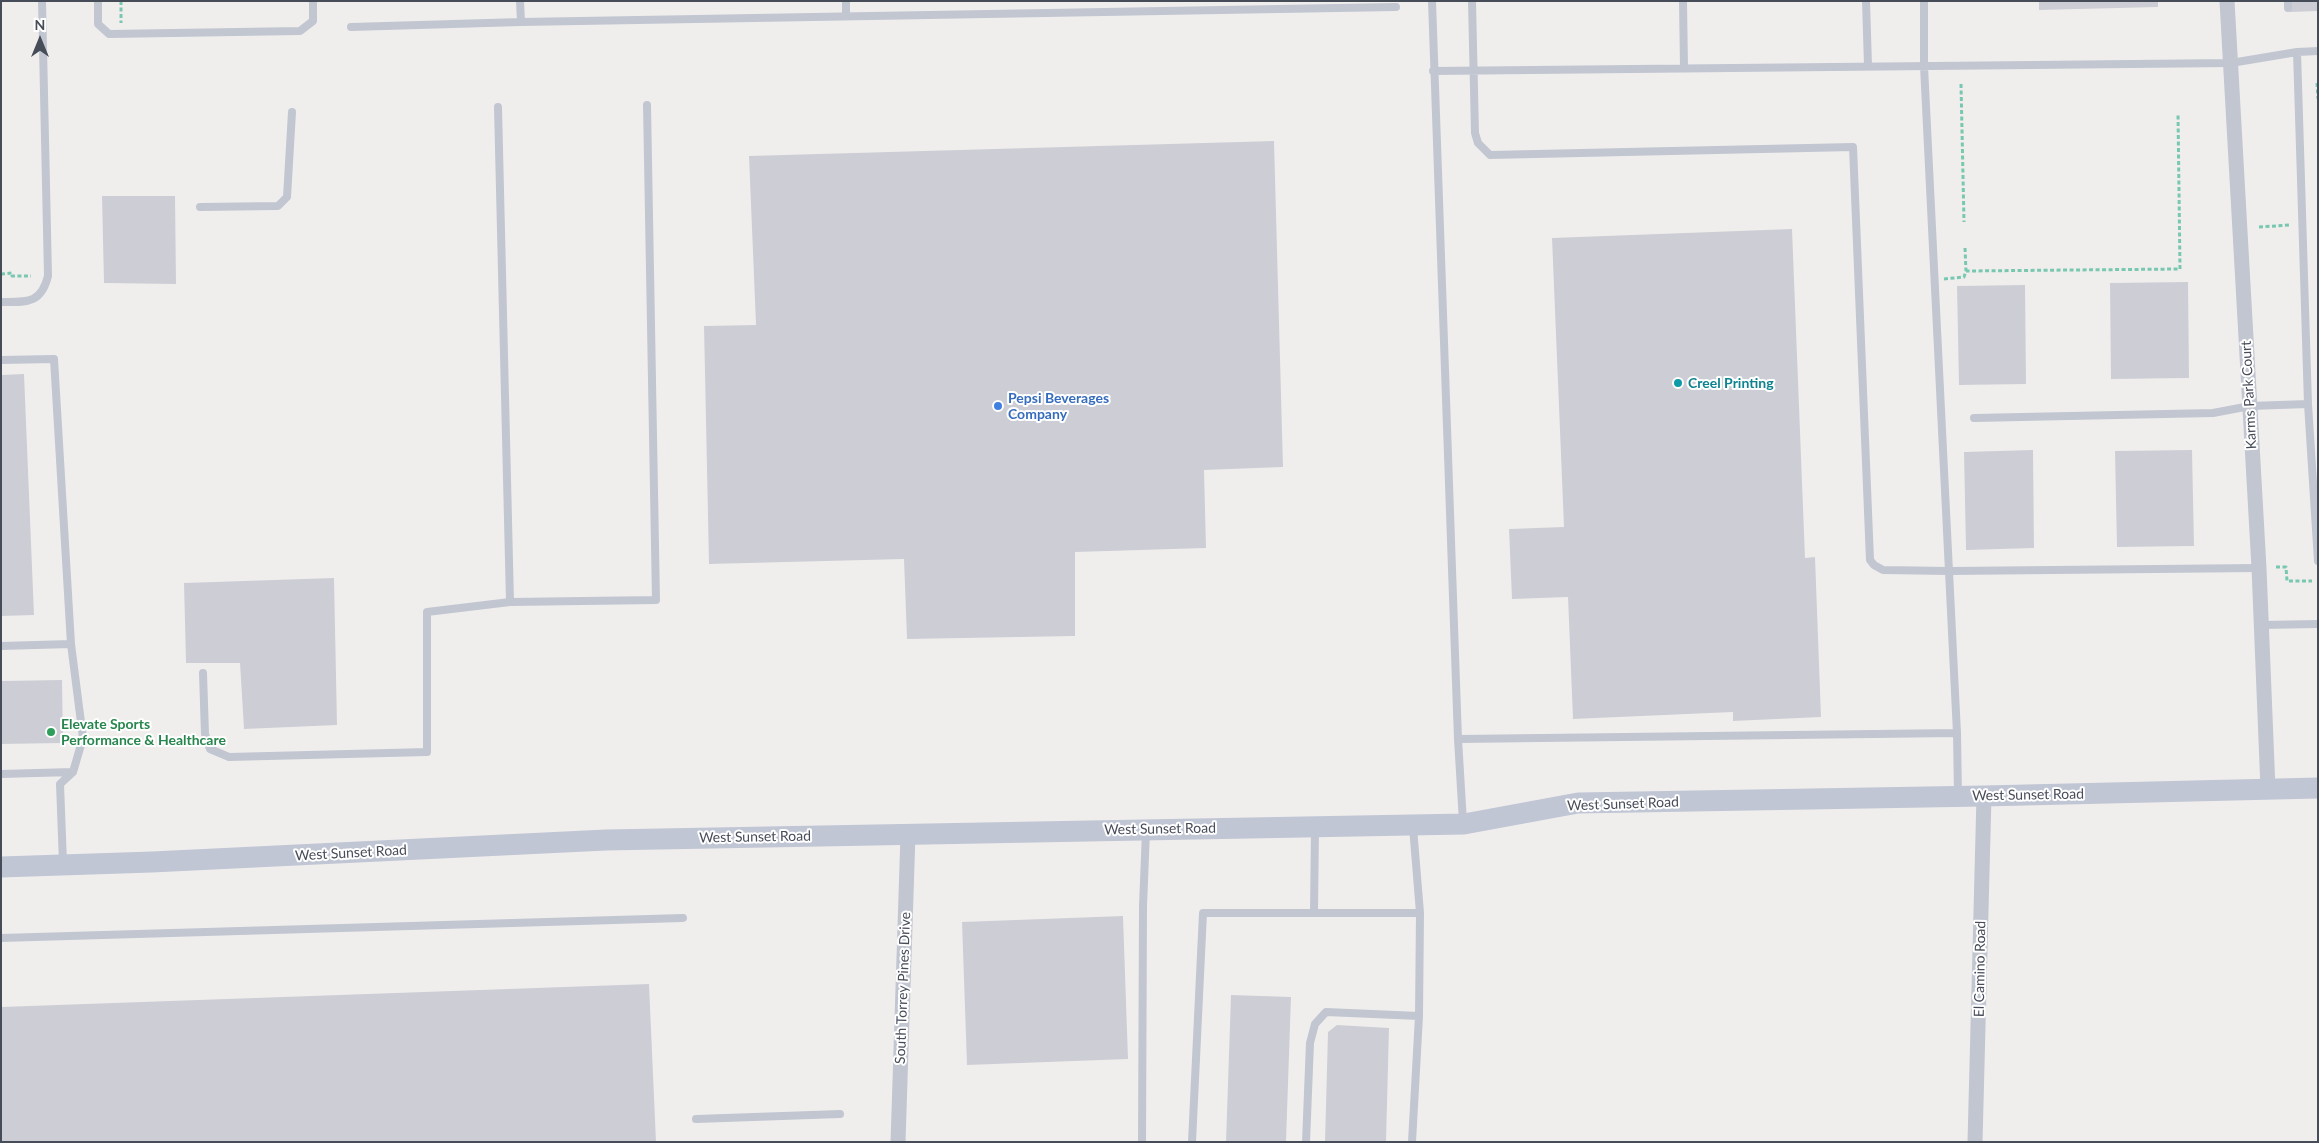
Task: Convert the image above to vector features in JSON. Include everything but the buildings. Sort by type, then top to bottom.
[{"type":"main road","name":"West Sunset Road","points":[[1,867],[63,866],[606,840],[1464,824],[1578,803],[2318,788]]},
{"type":"street","name":"Karms Park Court","points":[[2227,1],[2259,568],[2268,789]]},
{"type":"street","name":"El Camino Road","points":[[1975,1142],[1984,796]]},
{"type":"street","name":"South Torrey Pines Drive","points":[[898,1142],[908,834]]},
{"type":"lane","points":[[1,302],[24,302],[37,298],[45,290],[48,276],[42,1]]},
{"type":"lane","points":[[98,1],[98,24],[110,34],[300,31],[313,21],[313,1]]},
{"type":"lane","points":[[520,1],[521,22]]},
{"type":"lane","points":[[846,1],[846,16]]},
{"type":"lane","points":[[1179,1],[1180,11]]},
{"type":"lane","points":[[1432,1],[1458,739],[1464,824]]},
{"type":"lane","points":[[1472,1],[1475,133],[1478,143],[1490,155],[1853,147],[1870,560],[1874,565],[1883,570],[1949,571],[2259,568]]},
{"type":"lane","points":[[1683,1],[1684,68]]},
{"type":"lane","points":[[1866,1],[1868,66]]},
{"type":"lane","points":[[1924,1],[1924,66],[1957,734],[1958,796]]},
{"type":"lane","points":[[351,27],[521,22],[1396,7]]},
{"type":"lane","points":[[1433,71],[2231,62],[2296,52],[2318,51]]},
{"type":"lane","points":[[2296,52],[2308,404],[2318,561]]},
{"type":"lane","points":[[203,672],[205,734],[210,749],[229,757],[427,752],[427,612],[510,602],[656,600],[646,105]]},
{"type":"lane","points":[[498,107],[510,602]]},
{"type":"lane","points":[[200,207],[278,206],[287,197],[292,112]]},
{"type":"lane","points":[[1,360],[54,359],[71,644],[83,738],[73,772],[60,784],[63,866]]},
{"type":"lane","points":[[1974,418],[2213,413],[2250,406],[2308,404]]},
{"type":"lane","points":[[2261,624],[2318,624]]},
{"type":"lane","points":[[1,646],[71,644]]},
{"type":"lane","points":[[1458,739],[1957,734]]},
{"type":"lane","points":[[1,774],[73,772]]},
{"type":"lane","points":[[1412,825],[1420,913],[1419,1016],[1412,1142]]},
{"type":"lane","points":[[1314,913],[1315,826]]},
{"type":"lane","points":[[1142,1142],[1142,906],[1146,830]]},
{"type":"lane","points":[[1192,1142],[1203,913],[1420,913]]},
{"type":"lane","points":[[1,938],[683,918]]},
{"type":"lane","points":[[1306,1142],[1310,1043],[1315,1024],[1326,1012],[1419,1016]]},
{"type":"lane","points":[[696,1119],[840,1114]]},
{"type":"path","points":[[121,1],[122,34]]},
{"type":"path","points":[[2317,83],[2318,99]]},
{"type":"path","points":[[1961,84],[1964,222]]},
{"type":"path","points":[[1966,271],[2180,269],[2178,114]]},
{"type":"path","points":[[2259,227],[2290,225]]},
{"type":"path","points":[[1944,278],[1964,277],[1966,271],[1966,248]]},
{"type":"path","points":[[1,274],[12,273],[12,276],[31,276]]},
{"type":"path","points":[[2276,567],[2286,567],[2287,581],[2312,581]]},
{"type":"place","name":"Creel Printing","points":[[1678,383]]},
{"type":"place","name":"Pepsi Beverages Company","points":[[998,406]]},
{"type":"place","name":"Elevate Sports Performance & Healthcare","points":[[51,732]]}]
